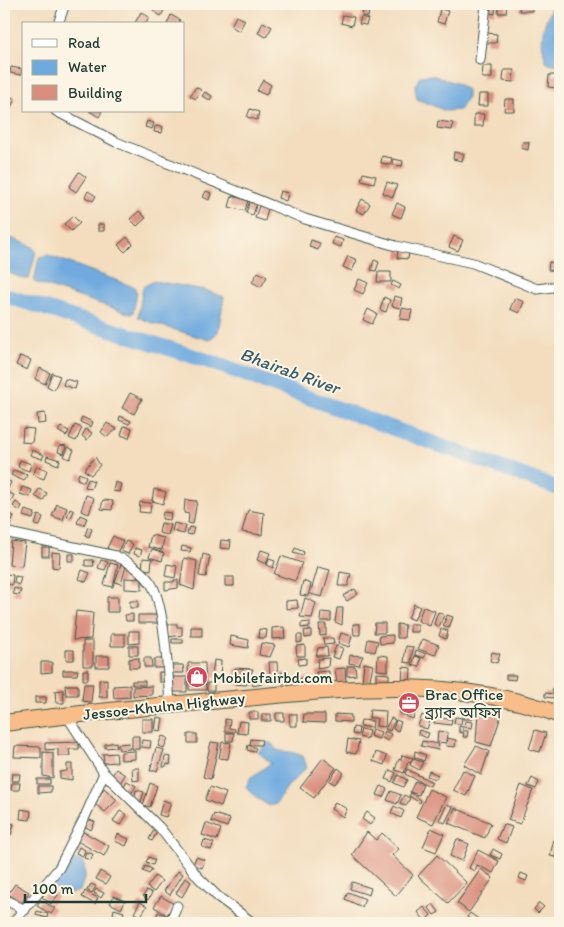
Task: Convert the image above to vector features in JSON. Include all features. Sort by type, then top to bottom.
[{"type":"highway","name":"Jessoe-Khulna Highway","points":[[4,723],[170,704],[350,688],[391,687],[481,694],[539,707],[560,715]]},
{"type":"street","points":[[59,22],[64,4]]},
{"type":"street","points":[[480,60],[486,4]]},
{"type":"street","points":[[58,112],[116,142],[305,219],[396,246],[473,263],[537,290],[560,286]]},
{"type":"street","points":[[4,532],[116,556],[126,560],[149,580],[158,601],[167,662],[170,704]]},
{"type":"street","points":[[67,716],[104,773],[160,828],[198,877],[217,896],[253,923]]},
{"type":"street","points":[[13,923],[59,868],[84,819],[104,773]]},
{"type":"street","points":[[4,899],[25,910]]},
{"type":"street","points":[[170,923],[177,906]]},
{"type":"water","points":[[553,4],[560,4],[560,65],[547,63],[542,40],[544,26]]},
{"type":"water","points":[[432,75],[456,83],[467,90],[467,98],[459,110],[446,111],[417,99],[415,87],[420,76]]},
{"type":"water","points":[[4,235],[33,247],[36,252],[29,279],[24,279],[4,271]]},
{"type":"water","points":[[48,255],[134,287],[137,293],[133,313],[131,314],[34,282],[39,257]]},
{"type":"water","points":[[154,281],[205,290],[224,297],[218,332],[209,340],[138,317],[143,287]]},
{"type":"water","points":[[270,742],[278,751],[291,752],[303,756],[307,767],[287,787],[276,804],[269,806],[246,787],[250,778],[271,763],[258,752]]},
{"type":"water","points":[[77,860],[84,862],[85,876],[80,891],[63,892],[49,884],[64,861]]},
{"type":"water","points":[[39,914],[50,923],[19,923],[25,917]]},
{"type":"building","points":[[157,4],[167,5],[161,16],[153,11]]},
{"type":"building","points":[[499,4],[507,4],[506,13],[498,13]]},
{"type":"building","points":[[520,4],[532,4],[532,11],[519,11]]},
{"type":"building","points":[[489,5],[496,5],[495,14],[489,13]]},
{"type":"building","points":[[363,9],[369,11],[368,17],[362,16]]},
{"type":"building","points":[[440,9],[448,11],[444,24],[437,22]]},
{"type":"building","points":[[141,12],[149,17],[147,22],[136,22]]},
{"type":"building","points":[[171,15],[180,20],[179,22],[168,22]]},
{"type":"building","points":[[343,15],[354,17],[352,26],[341,23]]},
{"type":"building","points":[[236,16],[245,20],[239,31],[231,26]]},
{"type":"building","points":[[361,17],[368,19],[366,25],[359,24]]},
{"type":"building","points":[[263,22],[272,27],[266,37],[258,33]]},
{"type":"building","points":[[487,33],[497,34],[496,43],[486,43]]},
{"type":"building","points":[[483,66],[492,66],[492,78],[482,78]]},
{"type":"building","points":[[11,67],[22,69],[21,75],[10,73]]},
{"type":"building","points":[[504,70],[514,70],[513,82],[503,81]]},
{"type":"building","points":[[549,75],[559,75],[558,88],[548,87]]},
{"type":"building","points":[[263,80],[271,85],[266,95],[257,91]]},
{"type":"building","points":[[196,87],[201,90],[196,99],[190,96]]},
{"type":"building","points":[[205,92],[212,96],[210,100],[202,96]]},
{"type":"building","points":[[7,94],[15,99],[10,109],[4,106]]},
{"type":"building","points":[[479,94],[488,94],[488,106],[478,106]]},
{"type":"building","points":[[505,99],[514,99],[514,111],[504,111]]},
{"type":"building","points":[[250,109],[259,112],[257,120],[247,117]]},
{"type":"building","points":[[91,112],[102,112],[99,117]]},
{"type":"building","points":[[474,114],[484,114],[483,126],[474,126]]},
{"type":"building","points":[[147,121],[154,123],[152,129],[145,127]]},
{"type":"building","points":[[438,121],[453,123],[452,130],[437,128]]},
{"type":"building","points":[[155,126],[163,127],[162,133],[154,132]]},
{"type":"building","points":[[523,142],[529,142],[528,150],[521,148]]},
{"type":"building","points":[[454,152],[464,154],[462,161],[453,159]]},
{"type":"building","points":[[382,156],[392,158],[390,165],[381,163]]},
{"type":"building","points":[[393,159],[403,161],[402,166],[392,165]]},
{"type":"building","points":[[79,172],[86,177],[76,192],[69,187]]},
{"type":"building","points":[[363,173],[376,176],[374,183],[361,180]]},
{"type":"building","points":[[387,182],[397,185],[393,197],[383,193]]},
{"type":"building","points":[[88,191],[96,196],[93,201],[85,197]]},
{"type":"building","points":[[206,191],[211,193],[209,200],[203,197]]},
{"type":"building","points":[[280,191],[288,193],[286,201],[278,198]]},
{"type":"building","points":[[232,196],[248,200],[245,211],[229,207]]},
{"type":"building","points":[[362,199],[370,204],[364,214],[356,210]]},
{"type":"building","points":[[250,200],[257,203],[253,215],[246,213]]},
{"type":"building","points":[[397,203],[405,207],[401,218],[392,214]]},
{"type":"building","points":[[259,206],[268,208],[265,221],[255,218]]},
{"type":"building","points":[[139,211],[146,218],[137,226],[130,219]]},
{"type":"building","points":[[73,216],[80,223],[71,231],[64,224]]},
{"type":"building","points":[[98,224],[104,224],[104,231],[98,231]]},
{"type":"building","points":[[454,236],[463,240],[458,251],[449,247]]},
{"type":"building","points":[[127,237],[133,244],[125,252],[118,245]]},
{"type":"building","points":[[334,237],[343,240],[341,247],[332,244]]},
{"type":"building","points":[[311,240],[320,243],[318,250],[309,247]]},
{"type":"building","points":[[398,250],[409,252],[408,259],[397,258]]},
{"type":"building","points":[[348,256],[357,260],[352,271],[343,267]]},
{"type":"building","points":[[374,260],[379,262],[376,271],[371,270]]},
{"type":"building","points":[[549,262],[559,263],[559,271],[548,270]]},
{"type":"building","points":[[258,272],[267,277],[261,287],[252,282]]},
{"type":"building","points":[[378,272],[391,272],[391,282],[377,282]]},
{"type":"building","points":[[359,279],[368,283],[363,294],[354,290]]},
{"type":"building","points":[[393,281],[401,285],[399,289],[391,285]]},
{"type":"building","points":[[394,296],[402,298],[400,308],[392,306]]},
{"type":"building","points":[[384,297],[390,300],[386,312],[380,310]]},
{"type":"building","points":[[515,298],[524,302],[519,313],[510,309]]},
{"type":"building","points":[[402,308],[412,310],[410,320],[400,319]]},
{"type":"building","points":[[368,309],[377,314],[372,324],[363,320]]},
{"type":"building","points":[[20,356],[31,360],[27,370],[16,365]]},
{"type":"building","points":[[40,368],[50,373],[45,384],[35,379]]},
{"type":"building","points":[[52,373],[60,376],[54,390],[47,386]]},
{"type":"building","points":[[65,379],[77,382],[75,389],[63,385]]},
{"type":"building","points":[[130,393],[142,399],[134,414],[122,408]]},
{"type":"building","points":[[45,413],[46,423],[38,424],[37,414]]},
{"type":"building","points":[[120,416],[131,421],[129,424],[119,420]]},
{"type":"building","points":[[82,417],[93,422],[91,427],[80,422]]},
{"type":"building","points":[[107,423],[117,429],[107,437],[101,432]]},
{"type":"building","points":[[75,425],[82,428],[76,441],[69,438]]},
{"type":"building","points":[[124,426],[132,428],[129,438],[121,435]]},
{"type":"building","points":[[61,427],[69,431],[66,436],[58,431]]},
{"type":"building","points":[[23,428],[34,429],[32,443],[22,442]]},
{"type":"building","points":[[86,429],[92,433],[87,440],[82,436]]},
{"type":"building","points":[[60,445],[66,446],[64,454],[58,452]]},
{"type":"building","points":[[68,447],[74,450],[70,459],[64,457]]},
{"type":"building","points":[[32,450],[44,455],[42,459],[30,455]]},
{"type":"building","points":[[47,456],[60,460],[58,465],[46,460]]},
{"type":"building","points":[[95,457],[100,465],[91,475],[84,470]]},
{"type":"building","points":[[20,460],[31,464],[29,471],[18,467]]},
{"type":"building","points":[[37,466],[47,470],[44,479],[33,475]]},
{"type":"building","points":[[14,470],[27,475],[24,481],[11,475]]},
{"type":"building","points":[[79,473],[86,476],[84,482],[77,479]]},
{"type":"building","points":[[4,479],[11,482],[8,489],[4,488]]},
{"type":"building","points":[[88,479],[94,481],[91,489],[85,487]]},
{"type":"building","points":[[115,482],[121,484],[119,492],[113,491]]},
{"type":"building","points":[[22,487],[32,490],[30,497],[20,494]]},
{"type":"building","points":[[39,489],[47,493],[43,501],[35,496]]},
{"type":"building","points":[[154,489],[166,492],[163,504],[152,501]]},
{"type":"building","points":[[4,491],[14,495],[11,501],[4,498]]},
{"type":"building","points":[[86,495],[94,498],[89,514],[81,511]]},
{"type":"building","points":[[103,500],[113,501],[112,510],[101,509]]},
{"type":"building","points":[[185,500],[197,501],[193,524],[188,523],[189,514],[184,513]]},
{"type":"building","points":[[16,502],[22,506],[20,511],[13,506]]},
{"type":"building","points":[[140,502],[151,503],[150,513],[139,512]]},
{"type":"building","points":[[57,504],[67,508],[63,520],[52,516]]},
{"type":"building","points":[[70,509],[74,511],[71,518],[67,517]]},
{"type":"building","points":[[25,510],[35,513],[33,519],[23,516]]},
{"type":"building","points":[[248,510],[264,513],[262,535],[242,532]]},
{"type":"building","points":[[5,512],[14,516],[9,527],[4,525]]},
{"type":"building","points":[[163,512],[171,513],[170,520],[162,519]]},
{"type":"building","points":[[38,515],[43,517],[40,526],[35,525]]},
{"type":"building","points":[[80,515],[87,518],[84,525],[77,523]]},
{"type":"building","points":[[161,523],[171,525],[168,535],[159,533]]},
{"type":"building","points":[[174,523],[186,526],[184,534],[172,531]]},
{"type":"building","points":[[88,527],[92,529],[89,537],[85,535]]},
{"type":"building","points":[[189,527],[194,528],[192,535],[187,534]]},
{"type":"building","points":[[151,535],[164,538],[162,550],[148,547]]},
{"type":"building","points":[[113,536],[123,541],[117,553],[107,548]]},
{"type":"building","points":[[221,540],[231,541],[230,549],[220,548]]},
{"type":"building","points":[[11,541],[25,543],[22,566],[9,565]]},
{"type":"building","points":[[126,541],[133,544],[128,554],[121,551]]},
{"type":"building","points":[[182,546],[191,548],[190,552],[181,551]]},
{"type":"building","points":[[42,547],[49,547],[49,556],[42,556]]},
{"type":"building","points":[[135,548],[142,550],[140,556],[134,554]]},
{"type":"building","points":[[295,548],[304,552],[303,556],[293,553]]},
{"type":"building","points":[[152,549],[164,553],[162,561],[149,557]]},
{"type":"building","points":[[261,550],[270,553],[266,564],[257,560]]},
{"type":"building","points":[[52,552],[60,553],[59,568],[52,567]]},
{"type":"building","points":[[68,554],[74,554],[74,561],[68,561]]},
{"type":"building","points":[[203,554],[210,556],[206,577],[199,576]]},
{"type":"building","points":[[281,556],[302,563],[295,581],[274,574]]},
{"type":"building","points":[[143,558],[152,559],[151,570],[142,569]]},
{"type":"building","points":[[184,558],[197,561],[194,590],[180,585]]},
{"type":"building","points":[[269,559],[275,561],[273,568],[267,565]]},
{"type":"building","points":[[85,560],[93,560],[94,566],[85,566]]},
{"type":"building","points":[[101,560],[108,562],[105,570],[98,568]]},
{"type":"building","points":[[110,563],[118,565],[113,587],[104,585]]},
{"type":"building","points":[[121,564],[126,566],[121,584],[115,582]]},
{"type":"building","points":[[167,564],[177,566],[175,578],[165,576]]},
{"type":"building","points":[[318,567],[330,570],[322,597],[310,594]]},
{"type":"building","points":[[82,570],[90,573],[86,582],[79,579]]},
{"type":"building","points":[[340,572],[351,574],[348,586],[338,586]]},
{"type":"building","points":[[6,574],[13,575],[12,585],[4,583]]},
{"type":"building","points":[[15,576],[21,577],[19,585],[14,583]]},
{"type":"building","points":[[225,577],[234,577],[234,586],[225,586]]},
{"type":"building","points":[[125,578],[142,579],[142,590],[125,589]]},
{"type":"building","points":[[174,580],[178,580],[178,588],[165,590],[165,582],[174,582]]},
{"type":"building","points":[[303,581],[311,584],[308,596],[300,595]]},
{"type":"building","points":[[14,588],[21,590],[20,595],[13,594]]},
{"type":"building","points":[[355,589],[358,594],[347,601],[343,596]]},
{"type":"building","points":[[107,597],[118,597],[118,612],[107,612]]},
{"type":"building","points":[[305,598],[316,603],[312,618],[300,617]]},
{"type":"building","points":[[297,600],[298,608],[286,609],[286,601]]},
{"type":"building","points":[[130,601],[138,601],[138,608],[130,608]]},
{"type":"building","points":[[414,604],[420,607],[414,620],[408,618]]},
{"type":"building","points":[[423,607],[435,611],[430,626],[418,621]]},
{"type":"building","points":[[337,608],[343,608],[342,625],[335,622]]},
{"type":"building","points":[[76,611],[93,613],[91,639],[73,640]]},
{"type":"building","points":[[321,612],[331,613],[331,621],[320,621]]},
{"type":"building","points":[[438,612],[444,615],[439,627],[434,624]]},
{"type":"building","points":[[133,614],[133,621],[126,621],[125,615]]},
{"type":"building","points":[[138,615],[157,615],[157,623],[138,623]]},
{"type":"building","points":[[447,615],[453,617],[449,628],[443,626]]},
{"type":"building","points":[[310,622],[310,627],[301,628],[301,623]]},
{"type":"building","points":[[375,623],[385,623],[385,633],[374,633]]},
{"type":"building","points":[[168,624],[177,624],[177,627],[182,627],[182,635],[168,637]]},
{"type":"building","points":[[319,624],[326,624],[326,635],[320,636]]},
{"type":"building","points":[[353,624],[360,624],[360,635],[354,635]]},
{"type":"building","points":[[397,624],[405,625],[404,638],[397,638]]},
{"type":"building","points":[[410,624],[418,624],[418,632],[410,632]]},
{"type":"building","points":[[191,627],[202,627],[202,636],[191,636]]},
{"type":"building","points":[[284,627],[285,638],[272,639],[272,628]]},
{"type":"building","points":[[259,629],[267,630],[266,638],[258,638]]},
{"type":"building","points":[[441,629],[448,631],[446,639],[439,636]]},
{"type":"building","points":[[311,630],[311,637],[305,638],[304,631]]},
{"type":"building","points":[[129,631],[139,631],[139,643],[129,644]]},
{"type":"building","points":[[341,633],[352,636],[349,647],[338,643]]},
{"type":"building","points":[[111,634],[125,634],[125,646],[111,646]]},
{"type":"building","points":[[297,635],[302,635],[302,642],[297,643]]},
{"type":"building","points":[[393,635],[393,643],[380,644],[379,636]]},
{"type":"building","points":[[231,636],[249,640],[248,648],[230,645]]},
{"type":"building","points":[[323,638],[333,638],[334,644],[324,645]]},
{"type":"building","points":[[172,639],[183,639],[183,643],[172,643]]},
{"type":"building","points":[[368,639],[378,641],[375,652],[366,650]]},
{"type":"building","points":[[423,639],[439,645],[435,655],[418,649]]},
{"type":"building","points":[[83,641],[93,641],[93,666],[83,666]]},
{"type":"building","points":[[261,643],[275,645],[270,657],[259,655]]},
{"type":"building","points":[[305,645],[305,656],[297,656],[296,646]]},
{"type":"building","points":[[129,646],[138,646],[138,655],[129,655]]},
{"type":"building","points":[[336,646],[343,648],[339,659],[332,657]]},
{"type":"building","points":[[406,646],[413,647],[411,663],[404,662]]},
{"type":"building","points":[[327,647],[328,656],[316,656],[318,648]]},
{"type":"building","points":[[66,650],[74,650],[74,660],[66,660]]},
{"type":"building","points":[[416,650],[426,654],[424,658],[415,655]]},
{"type":"building","points":[[492,652],[500,654],[497,663],[490,661]]},
{"type":"building","points":[[350,655],[363,656],[359,665],[349,663]]},
{"type":"building","points":[[378,655],[388,656],[388,671],[377,670]]},
{"type":"building","points":[[96,656],[109,656],[109,667],[96,667]]},
{"type":"building","points":[[415,656],[421,658],[419,667],[412,665]]},
{"type":"building","points":[[139,658],[139,668],[129,668],[129,659]]},
{"type":"building","points":[[144,658],[151,658],[152,667],[144,667]]},
{"type":"building","points":[[306,658],[306,664],[299,665],[298,659]]},
{"type":"building","points":[[329,658],[328,667],[317,669],[318,659]]},
{"type":"building","points":[[154,659],[164,659],[164,668],[154,668]]},
{"type":"building","points":[[214,660],[221,661],[220,678],[212,677]]},
{"type":"building","points":[[41,662],[52,662],[52,672],[41,673]]},
{"type":"building","points":[[269,662],[277,662],[278,675],[270,676]]},
{"type":"building","name":"Mobilefairbd.com","points":[[188,663],[205,663],[206,690],[189,690]]},
{"type":"building","points":[[364,663],[373,665],[369,684],[362,681]]},
{"type":"building","points":[[170,665],[183,665],[184,673],[170,673]]},
{"type":"building","points":[[347,666],[355,666],[356,675],[347,676]]},
{"type":"building","points":[[403,667],[411,668],[410,683],[402,682]]},
{"type":"building","points":[[235,668],[253,669],[246,685],[234,684]]},
{"type":"building","points":[[345,668],[346,682],[337,685],[335,669]]},
{"type":"building","points":[[63,670],[78,670],[77,675],[63,675]]},
{"type":"building","points":[[83,670],[88,670],[88,680],[83,680]]},
{"type":"building","points":[[329,671],[329,683],[318,684],[316,672]]},
{"type":"building","points":[[159,672],[165,672],[165,682],[159,682]]},
{"type":"building","points":[[281,673],[290,673],[291,683],[282,684]]},
{"type":"building","points":[[376,673],[389,674],[389,683],[376,683]]},
{"type":"building","points":[[506,675],[516,675],[515,680],[506,679]]},
{"type":"building","points":[[265,676],[262,684],[253,686],[251,678]]},
{"type":"building","points":[[172,677],[187,677],[187,692],[172,692]]},
{"type":"building","points":[[313,678],[313,684],[299,685],[298,679]]},
{"type":"building","points":[[107,679],[107,697],[99,697],[99,680]]},
{"type":"building","points":[[556,680],[560,681],[560,694],[552,691]]},
{"type":"building","points":[[132,681],[145,681],[145,685],[132,685]]},
{"type":"building","points":[[207,683],[214,683],[214,691],[207,691]]},
{"type":"building","points":[[4,684],[8,685],[5,701],[4,701]]},
{"type":"building","points":[[84,684],[93,684],[91,702],[82,701]]},
{"type":"building","points":[[65,685],[78,685],[78,695],[66,695]]},
{"type":"building","points":[[130,685],[130,697],[114,698],[113,686]]},
{"type":"building","points":[[152,686],[152,695],[133,696],[133,687]]},
{"type":"building","points":[[63,690],[64,703],[56,703],[55,691]]},
{"type":"building","points":[[545,693],[555,694],[554,698],[545,697]]},
{"type":"building","points":[[35,697],[46,697],[46,703],[35,703]]},
{"type":"building","points":[[402,704],[408,707],[405,715],[399,713]]},
{"type":"building","points":[[410,707],[416,710],[413,719],[406,716]]},
{"type":"building","points":[[370,710],[386,711],[385,727],[376,726],[377,718],[369,718]]},
{"type":"building","points":[[478,710],[502,713],[491,746],[476,742]]},
{"type":"building","points":[[249,712],[258,712],[258,719],[249,719]]},
{"type":"building","points":[[276,713],[284,713],[284,721],[276,721]]},
{"type":"building","points":[[262,714],[271,714],[271,721],[262,721]]},
{"type":"building","points":[[289,714],[297,714],[297,726],[290,726]]},
{"type":"building","points":[[304,714],[325,714],[325,723],[303,722]]},
{"type":"building","points":[[335,714],[351,715],[351,722],[335,721]]},
{"type":"building","points":[[422,715],[431,718],[427,729],[418,726]]},
{"type":"building","points":[[463,715],[473,715],[473,719],[463,719]]},
{"type":"building","points":[[157,717],[163,718],[161,731],[155,730]]},
{"type":"building","points":[[455,717],[462,718],[461,724],[454,723]]},
{"type":"building","points":[[391,718],[395,720],[390,731],[385,729]]},
{"type":"building","points":[[434,718],[452,719],[451,725],[434,723]]},
{"type":"building","points":[[142,719],[153,719],[153,732],[142,732]]},
{"type":"building","points":[[225,719],[230,720],[229,728],[235,729],[235,732],[225,732]]},
{"type":"building","points":[[361,720],[373,721],[372,728],[360,726]]},
{"type":"building","points":[[396,720],[401,722],[398,731],[393,729]]},
{"type":"building","points":[[239,721],[248,722],[247,734],[237,733]]},
{"type":"building","points":[[465,721],[473,722],[472,728],[464,727]]},
{"type":"building","points":[[459,726],[463,727],[463,731],[468,731],[467,737],[463,737],[464,733],[459,732]]},
{"type":"building","points":[[353,727],[359,728],[358,735],[352,734]]},
{"type":"building","points":[[361,729],[369,731],[367,739],[359,737]]},
{"type":"building","points":[[372,729],[381,732],[379,739],[370,736]]},
{"type":"building","points":[[419,730],[429,733],[427,738],[418,734]]},
{"type":"building","points":[[535,730],[546,733],[540,752],[529,749]]},
{"type":"building","points":[[385,731],[391,734],[388,741],[382,738]]},
{"type":"building","points":[[438,731],[447,732],[446,743],[437,742]]},
{"type":"building","points":[[226,733],[234,733],[233,741],[226,741]]},
{"type":"building","points":[[188,734],[197,734],[197,743],[188,743]]},
{"type":"building","points":[[132,736],[139,736],[139,749],[132,749]]},
{"type":"building","points":[[162,736],[168,738],[164,748],[158,746]]},
{"type":"building","points":[[447,738],[456,740],[455,747],[446,746]]},
{"type":"building","points":[[251,739],[262,740],[261,745],[250,745]]},
{"type":"building","points":[[348,739],[359,741],[356,754],[346,752]]},
{"type":"building","points":[[142,740],[151,741],[150,748],[141,747]]},
{"type":"building","points":[[422,741],[439,744],[438,750],[421,746]]},
{"type":"building","points":[[79,742],[79,749],[69,749],[70,756],[58,756],[58,749],[45,750],[45,743]]},
{"type":"building","points":[[116,742],[117,747],[105,748],[105,744]]},
{"type":"building","points":[[211,742],[219,743],[211,779],[203,777]]},
{"type":"building","points":[[222,742],[231,743],[228,759],[219,758]]},
{"type":"building","points":[[129,743],[130,749],[119,750],[118,744]]},
{"type":"building","points":[[248,745],[256,748],[254,752],[247,750]]},
{"type":"building","points":[[15,746],[41,747],[41,758],[14,757]]},
{"type":"building","points":[[476,746],[489,751],[481,775],[464,765]]},
{"type":"building","points":[[156,748],[164,750],[157,771],[150,771]]},
{"type":"building","points":[[135,751],[135,759],[121,760],[121,752]]},
{"type":"building","points":[[415,751],[426,755],[424,761],[414,757]]},
{"type":"building","points":[[43,752],[53,753],[53,778],[43,776]]},
{"type":"building","points":[[376,752],[387,756],[384,765],[373,761]]},
{"type":"building","points":[[116,753],[117,762],[104,763],[103,754]]},
{"type":"building","points":[[402,755],[413,758],[410,763],[408,762],[404,773],[395,770]]},
{"type":"building","points":[[165,756],[171,757],[170,765],[167,764],[163,767]]},
{"type":"building","points":[[323,758],[336,768],[314,798],[300,788]]},
{"type":"building","points":[[413,759],[423,762],[419,770],[410,765]]},
{"type":"building","points":[[67,764],[72,764],[72,780],[60,778],[60,772],[67,771]]},
{"type":"building","points":[[132,768],[139,768],[139,780],[133,781]]},
{"type":"building","points":[[338,768],[344,773],[335,784],[329,781]]},
{"type":"building","points":[[116,769],[125,775],[120,783],[111,777]]},
{"type":"building","points":[[407,769],[432,782],[430,786],[405,774]]},
{"type":"building","points":[[390,770],[396,773],[392,782],[386,779]]},
{"type":"building","points":[[463,770],[475,776],[466,796],[453,790]]},
{"type":"building","points":[[429,771],[438,775],[436,779],[427,776]]},
{"type":"building","points":[[12,774],[20,774],[19,781],[11,781]]},
{"type":"building","points":[[398,775],[407,780],[403,787],[394,783]]},
{"type":"building","points":[[532,778],[539,782],[536,789],[528,786]]},
{"type":"building","points":[[37,779],[50,779],[50,784],[37,784]]},
{"type":"building","points":[[127,781],[136,786],[131,794],[122,789]]},
{"type":"building","points":[[415,781],[423,784],[419,795],[410,792]]},
{"type":"building","points":[[12,783],[20,783],[19,790],[11,790]]},
{"type":"building","points":[[150,783],[157,786],[150,807],[143,805]]},
{"type":"building","points":[[521,785],[533,790],[520,824],[508,820]]},
{"type":"building","points":[[38,786],[51,786],[51,792],[38,793]]},
{"type":"building","points":[[381,786],[387,789],[383,797],[377,795]]},
{"type":"building","points":[[210,787],[226,793],[221,806],[205,800]]},
{"type":"building","points":[[104,788],[117,800],[105,812],[95,804]]},
{"type":"building","points":[[429,789],[446,797],[433,824],[416,817]]},
{"type":"building","points":[[136,790],[144,792],[141,802],[134,800]]},
{"type":"building","points":[[391,791],[401,795],[397,804],[387,800]]},
{"type":"building","points":[[411,793],[421,800],[420,803],[409,796]]},
{"type":"building","points":[[404,795],[410,798],[406,806],[400,803]]},
{"type":"building","points":[[163,800],[171,803],[166,817],[159,815]]},
{"type":"building","points":[[335,802],[347,809],[343,817],[331,809]]},
{"type":"building","points":[[447,804],[453,807],[445,823],[439,820]]},
{"type":"building","points":[[394,806],[404,811],[401,818],[391,813]]},
{"type":"building","points":[[455,808],[491,823],[485,838],[448,823]]},
{"type":"building","points":[[21,809],[31,811],[30,820],[20,819]]},
{"type":"building","points":[[120,811],[127,815],[120,825],[113,821]]},
{"type":"building","points":[[367,812],[375,818],[370,825],[362,819]]},
{"type":"building","points":[[214,814],[230,819],[227,827],[211,821]]},
{"type":"building","points":[[87,819],[95,822],[91,830],[84,826]]},
{"type":"building","points":[[8,823],[14,824],[11,835],[6,834]]},
{"type":"building","points":[[206,823],[221,829],[217,840],[202,835]]},
{"type":"building","points":[[503,824],[512,827],[506,843],[497,839]]},
{"type":"building","points":[[431,828],[444,834],[436,852],[423,847]]},
{"type":"building","points":[[154,830],[157,832],[152,841],[149,839]]},
{"type":"building","points":[[82,831],[109,846],[104,856],[77,841]]},
{"type":"building","points":[[367,832],[376,840],[382,833],[399,849],[392,855],[413,875],[396,896],[352,855]]},
{"type":"building","points":[[118,834],[129,839],[126,846],[115,841]]},
{"type":"building","points":[[457,839],[469,844],[462,861],[450,856]]},
{"type":"building","points":[[554,839],[560,840],[560,858],[550,856]]},
{"type":"building","points":[[204,840],[214,843],[211,850],[202,847]]},
{"type":"building","points":[[79,847],[85,850],[83,856],[76,853]]},
{"type":"building","points":[[493,849],[502,854],[500,859],[490,855]]},
{"type":"building","points":[[478,850],[499,861],[493,873],[477,865],[475,871],[469,868]]},
{"type":"building","points":[[86,852],[93,854],[91,860],[84,858]]},
{"type":"building","points":[[437,855],[467,883],[448,903],[418,876]]},
{"type":"building","points":[[149,857],[155,860],[153,865],[146,862]]},
{"type":"building","points":[[196,857],[205,860],[202,868],[193,865]]},
{"type":"building","points":[[145,866],[152,869],[149,874],[143,871]]},
{"type":"building","points":[[481,869],[493,878],[469,912],[457,903]]},
{"type":"building","points":[[100,871],[110,877],[106,884],[96,879]]},
{"type":"building","points":[[178,871],[183,874],[170,895],[164,891]]},
{"type":"building","points":[[521,873],[528,876],[526,881],[519,878]]},
{"type":"building","points":[[155,876],[162,881],[154,892],[147,887]]},
{"type":"building","points":[[185,878],[191,882],[182,897],[176,893]]},
{"type":"building","points":[[352,882],[371,888],[369,895],[350,889]]},
{"type":"building","points":[[15,884],[29,892],[22,903],[8,894]]},
{"type":"building","points":[[91,884],[96,886],[92,893],[87,890]]},
{"type":"building","points":[[48,888],[58,895],[51,904],[42,897]]},
{"type":"building","points":[[96,889],[104,893],[101,898],[94,893]]},
{"type":"building","points":[[147,890],[152,893],[148,900],[143,896]]},
{"type":"building","points":[[85,891],[98,898],[95,904],[82,897]]},
{"type":"building","points":[[348,892],[365,899],[362,907],[345,899]]},
{"type":"building","points":[[114,896],[125,901],[121,909],[110,903]]},
{"type":"building","points":[[161,896],[174,904],[167,915],[154,907]]},
{"type":"building","points":[[40,900],[55,908],[51,914],[37,906]]},
{"type":"building","points":[[140,902],[147,906],[141,916],[134,913]]},
{"type":"building","points":[[539,903],[544,907],[538,913],[534,909]]},
{"type":"building","points":[[433,904],[439,912],[434,915],[429,908]]},
{"type":"building","points":[[424,907],[431,915],[425,921],[418,912]]},
{"type":"building","points":[[114,909],[124,912],[122,917],[113,914]]},
{"type":"building","points":[[37,911],[48,914],[47,918],[36,915]]},
{"type":"building","points":[[158,912],[167,916],[163,923],[154,922]]},
{"type":"building","points":[[470,913],[484,923],[475,923],[467,917]]},
{"type":"waterway","name":"Bhairab River","points":[[4,295],[205,360],[560,489]]},
{"type":"place","name":"Mobilefairbd.com","points":[[197,677]]},
{"type":"place","name":"Brac Office ব্র্যাক অফিস","points":[[409,703]]}]
